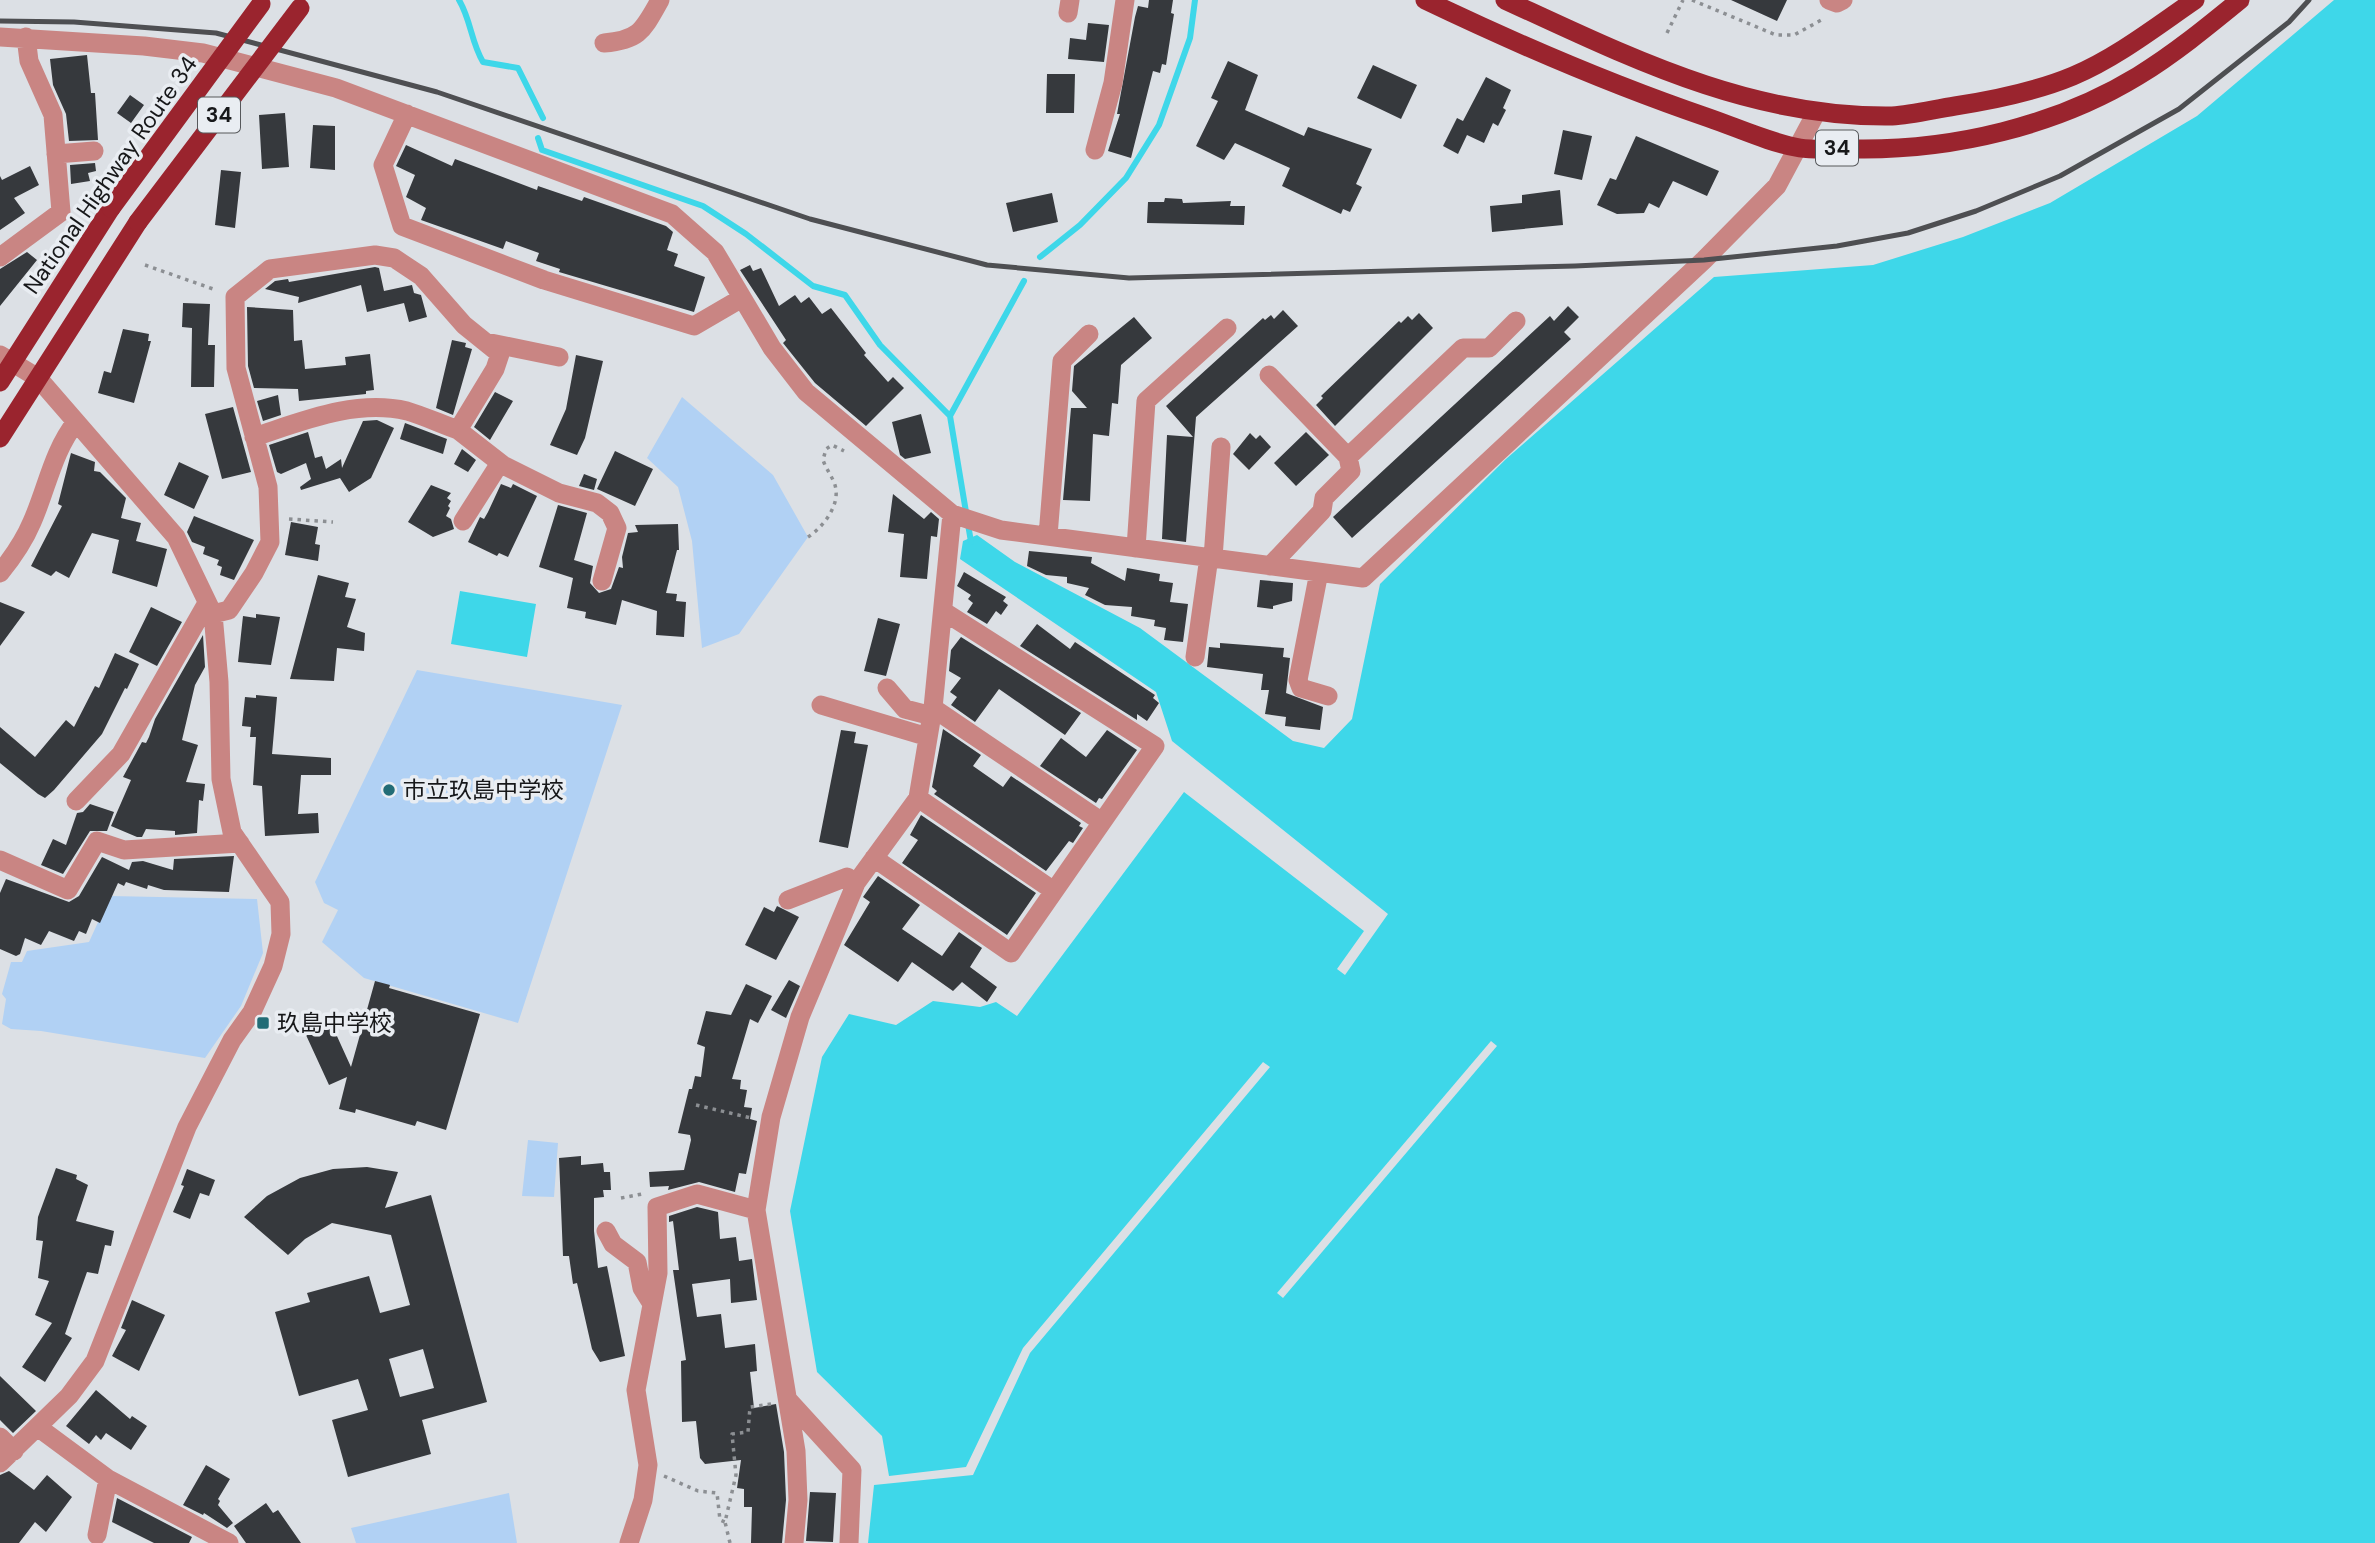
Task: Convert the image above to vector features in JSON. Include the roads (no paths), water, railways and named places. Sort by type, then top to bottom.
[{"type":"highway","name":"34","points":[[1425,0],[1648,97],[1800,148],[1885,149],[1953,144],[2011,129],[2067,110],[2136,77],[2198,35],[2240,0]]},
{"type":"highway","name":"34","points":[[1505,0],[1645,64],[1745,99],[1816,113],[1895,116],[1993,100],[2074,76],[2150,32],[2195,0]]},
{"type":"highway","name":"National Highway Route 34","points":[[0,382],[6,359],[111,208],[263,2]]},
{"type":"highway","name":"34","points":[[0,438],[138,222],[304,4]]},
{"type":"street","points":[[604,43],[628,41],[646,26],[660,0]]},
{"type":"street","points":[[1096,150],[1113,83],[1125,0]]},
{"type":"street","points":[[0,37],[203,53],[336,88],[672,214],[715,252],[772,348],[806,392],[953,515],[1001,530],[1363,578],[1704,260],[1777,186],[1800,148],[1816,113]]},
{"type":"street","points":[[0,257],[61,212],[53,115],[29,61],[26,37]]},
{"type":"street","points":[[407,114],[383,165],[402,226],[544,280],[694,326],[742,298]]},
{"type":"street","points":[[56,154],[94,150]]},
{"type":"street","points":[[210,609],[229,610],[254,573],[270,542],[268,487],[236,368],[235,297],[270,270],[375,256],[394,258],[421,276],[464,325],[500,354],[495,369],[458,430]]},
{"type":"street","points":[[1348,457],[1463,348],[1489,348],[1516,321]]},
{"type":"street","points":[[1136,548],[1146,401],[1227,328]]},
{"type":"street","points":[[1048,536],[1062,362],[1089,334]]},
{"type":"street","points":[[485,342],[559,357]]},
{"type":"street","points":[[5,1450],[38,1428],[69,1396],[94,1361],[187,1127],[232,1040],[252,1013],[273,966],[281,934],[280,902],[232,832],[221,779],[219,682],[210,609],[176,537],[38,378],[6,359]]},
{"type":"street","points":[[1269,375],[1348,457],[1351,471],[1324,498],[1322,512],[1269,566]]},
{"type":"street","points":[[254,437],[329,413],[369,407],[407,411],[458,430],[500,463],[559,493],[597,503],[610,513],[617,528],[602,581]]},
{"type":"street","points":[[0,573],[18,551],[32,522],[62,440],[76,422]]},
{"type":"street","points":[[1195,657],[1211,558],[1221,447]]},
{"type":"street","points":[[463,521],[500,463]]},
{"type":"street","points":[[794,1543],[798,1500],[789,1401],[756,1210],[771,1122],[800,1017],[856,883],[918,798],[932,712],[953,515]]},
{"type":"street","points":[[1319,572],[1298,680],[1301,688],[1328,696]]},
{"type":"street","points":[[76,801],[121,754],[210,609]]},
{"type":"street","points":[[874,858],[1010,953],[1155,746],[943,611]]},
{"type":"street","points":[[887,688],[905,709],[932,712],[1102,822]]},
{"type":"street","points":[[821,705],[928,737]]},
{"type":"street","points":[[918,798],[1054,891]]},
{"type":"street","points":[[1,865],[68,890],[97,841],[124,850],[240,843]]},
{"type":"street","points":[[788,901],[847,877],[856,883]]},
{"type":"street","points":[[629,1543],[643,1500],[647,1461],[636,1390],[658,1273],[657,1207],[696,1195],[756,1210]]},
{"type":"street","points":[[606,1231],[613,1244],[637,1262],[642,1288],[652,1304]]},
{"type":"street","points":[[789,1401],[852,1470],[849,1543]]},
{"type":"street","points":[[38,1428],[108,1479],[229,1543]]},
{"type":"street","points":[[97,1535],[108,1479]]},
{"type":"water","points":[[2334,0],[2375,0],[2375,1543],[868,1543],[874,1485],[973,1475],[1030,1353],[1270,1067],[1263,1062],[1023,1348],[966,1467],[889,1476],[882,1436],[817,1372],[790,1211],[822,1057],[849,1014],[896,1025],[933,1001],[980,1007],[996,1002],[1017,1016],[1184,792],[1364,931],[1337,969],[1345,975],[1388,914],[1172,741],[1156,692],[960,559],[963,541],[977,535],[1015,562],[1140,628],[1293,741],[1324,748],[1352,719],[1380,584],[1506,459],[1714,277],[1873,265],[1963,237],[2050,203],[2197,116]]},
{"type":"water","points":[[460,591],[536,604],[527,657],[451,644]]},
{"type":"waterway","points":[[459,0],[483,62],[518,68],[543,118]]},
{"type":"waterway","points":[[1040,257],[1080,225],[1126,178],[1159,125],[1190,38],[1195,0]]},
{"type":"waterway","points":[[538,138],[542,150],[703,206],[746,234],[813,286],[845,295],[880,345],[950,416],[971,542]]},
{"type":"waterway","points":[[950,416],[1024,281]]},
{"type":"railway","points":[[0,21],[74,22],[216,33],[437,92],[810,219],[987,265],[1129,278],[1704,260],[1837,246],[1908,233],[1976,211],[2060,176],[2179,109],[2289,22],[2309,0]]},
{"type":"place","name":"市立玖島中学校","points":[[389,790]]},
{"type":"place","name":"玖島中学校","points":[[263,1023]]}]
